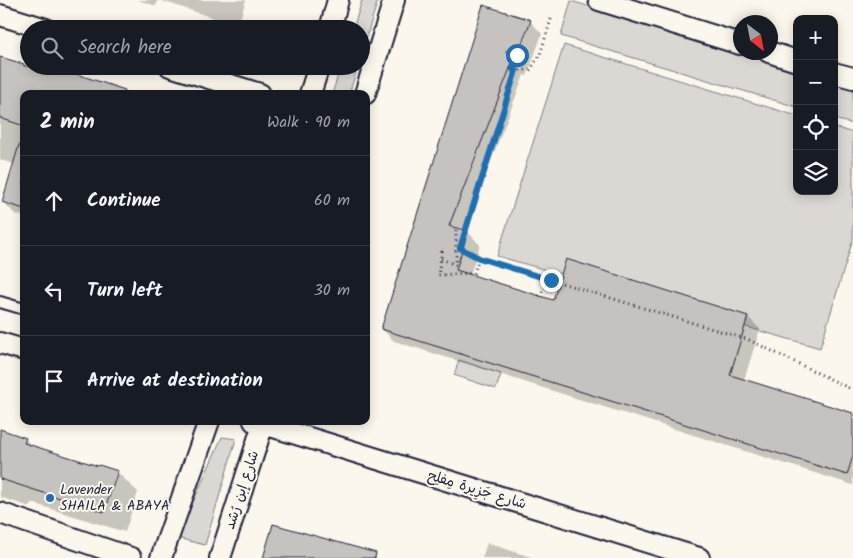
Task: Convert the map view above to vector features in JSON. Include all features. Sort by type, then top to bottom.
[{"type":"street","points":[[332,20],[338,0]]},
{"type":"street","points":[[366,90],[394,0]]},
{"type":"street","points":[[599,0],[733,42]]},
{"type":"street","points":[[0,15],[20,21]]},
{"type":"street","points":[[778,55],[794,60]]},
{"type":"street","points":[[838,74],[853,78]]},
{"type":"street","points":[[199,75],[247,90]]},
{"type":"street","points":[[311,90],[315,75]]},
{"type":"street","points":[[0,343],[20,349]]},
{"type":"street","points":[[161,558],[208,425]]},
{"type":"street","name":"شارع إبن رُشد","points":[[220,558],[259,425]]},
{"type":"street","name":"شارع جَزِيرة مِفلِح","points":[[270,425],[699,558]]},
{"type":"street","points":[[0,512],[131,558]]},
{"type":"lane","points":[[0,302],[20,308]]},
{"type":"path","points":[[513,69],[530,70],[540,55],[552,16]]},
{"type":"path","points":[[506,51],[517,55],[460,248],[479,258],[749,340],[853,390]]},
{"type":"path","points":[[441,259],[456,265],[456,228]]},
{"type":"path","points":[[442,251],[438,275],[474,273],[479,258]]},
{"type":"path","points":[[539,296],[551,280]]},
{"type":"shaded area","points":[[362,0],[378,0],[370,25],[370,20],[356,20]]},
{"type":"shaded area","points":[[571,1],[733,50],[733,60],[764,60],[793,69],[793,106],[561,36]]},
{"type":"shaded area","points":[[564,45],[793,115],[793,195],[838,195],[838,128],[853,133],[853,239],[820,348],[497,256]]},
{"type":"shaded area","points":[[338,75],[355,75],[350,90],[333,90]]},
{"type":"shaded area","points":[[838,82],[853,87],[853,124],[838,120]]},
{"type":"shaded area","points":[[459,360],[501,374],[496,389],[454,375]]},
{"type":"shaded area","points":[[222,437],[236,439],[205,545],[177,538]]},
{"type":"building","points":[[483,5],[531,20],[514,64],[512,63],[449,226],[468,231],[456,270],[553,300],[566,259],[748,316],[730,375],[853,413],[853,456],[847,475],[381,329]]},
{"type":"building","points":[[0,57],[20,63],[20,75],[79,75],[125,90],[20,90],[20,125],[0,118]]},
{"type":"building","points":[[19,145],[20,145],[20,208],[2,202]]},
{"type":"building","points":[[0,429],[26,438],[24,443],[118,471],[104,512],[0,479]]},
{"type":"building","points":[[273,524],[376,553],[375,558],[263,558]]},
{"type":"place","name":"Lavender SHAILA & ABAYA","points":[[50,498]]},
{"type":"route","points":[[517,55],[513,70],[516,70],[460,248],[479,258],[551,280]]}]
